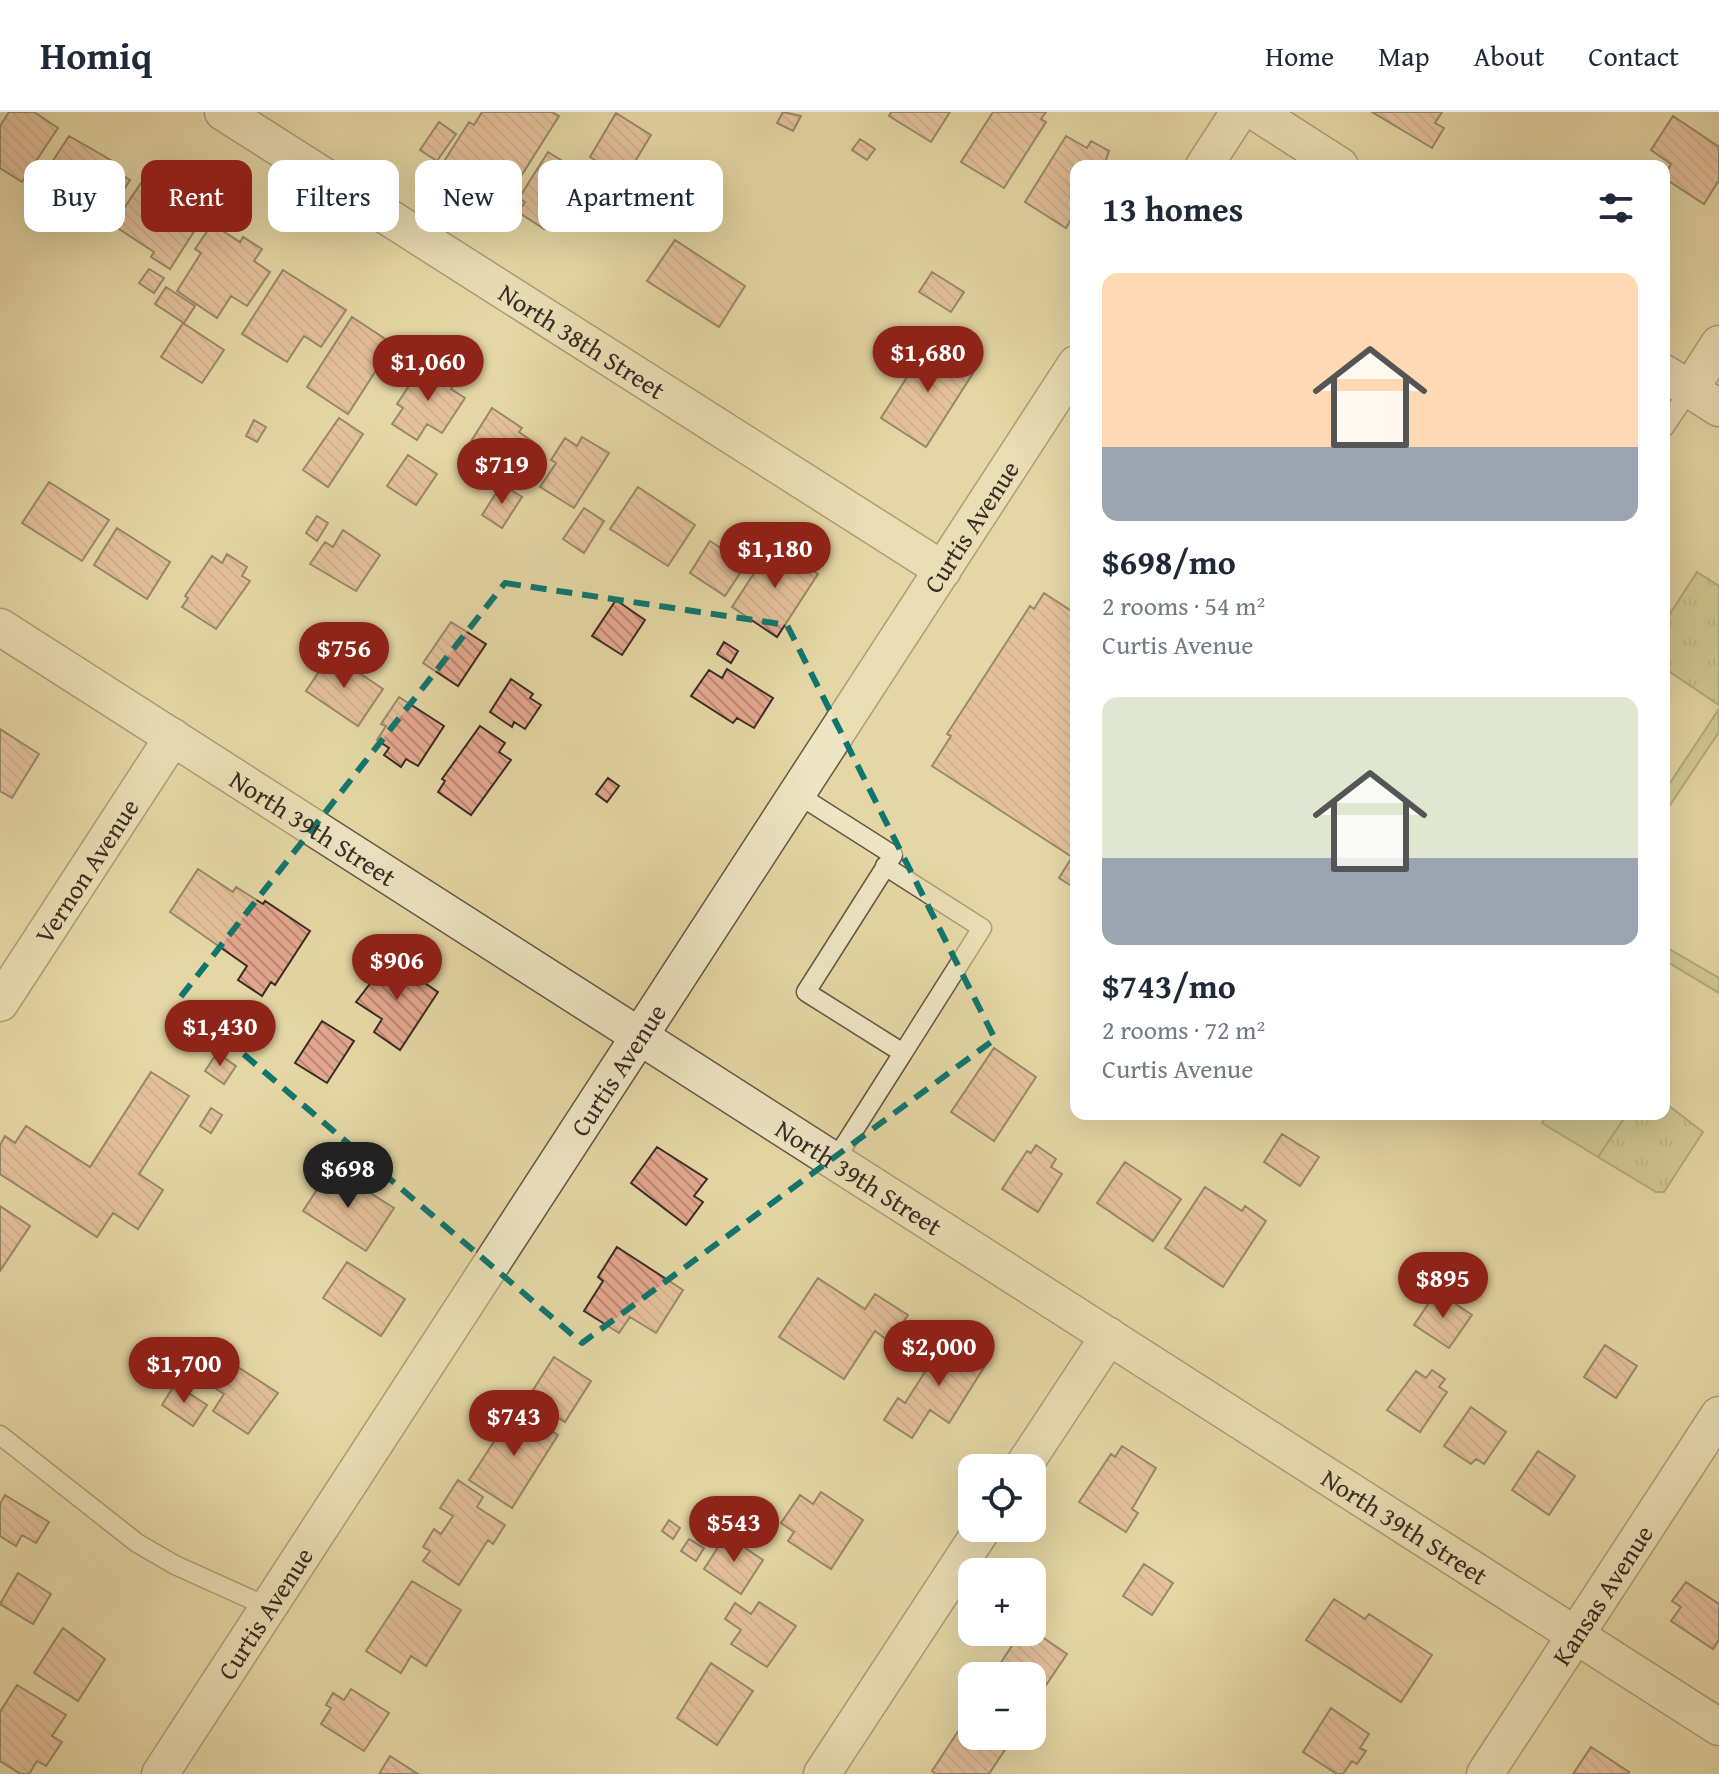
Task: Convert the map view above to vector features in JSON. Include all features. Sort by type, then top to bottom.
[{"type":"street","name":"North 38th Street","points":[[223,112],[943,570]]},
{"type":"street","points":[[1208,160],[1239,112]]},
{"type":"street","points":[[1256,112],[1331,160]]},
{"type":"street","points":[[1691,390],[1719,344]]},
{"type":"street","name":"Curtis Avenue","points":[[160,1774],[1070,373]]},
{"type":"street","name":"North 39th Street","points":[[0,627],[1719,1727]]},
{"type":"street","name":"Vernon Avenue","points":[[0,1003],[173,737]]},
{"type":"street","points":[[1031,1454],[1109,1336]]},
{"type":"street","name":"Kansas Avenue","points":[[1485,1774],[1719,1415]]},
{"type":"street","points":[[822,1774],[974,1542]]},
{"type":"lane","points":[[1670,420],[1691,390]]},
{"type":"lane","points":[[797,794],[893,855],[806,992],[903,1053]]},
{"type":"lane","points":[[835,1160],[982,928],[885,866]]},
{"type":"lane","points":[[0,1435],[137,1543],[175,1565],[268,1607]]},
{"type":"highlighted area","points":[[505,583],[787,625],[995,1039],[582,1343],[179,999]]},
{"type":"green space","points":[[1697,572],[1719,586],[1719,705],[1670,672],[1670,614]]},
{"type":"green space","points":[[1719,709],[1719,732],[1670,805],[1670,783]]},
{"type":"green space","points":[[1670,949],[1719,978],[1719,993],[1670,964]]},
{"type":"green space","points":[[1670,1107],[1703,1132],[1664,1192],[1656,1192],[1598,1157],[1623,1120],[1670,1120]]},
{"type":"green space","points":[[1544,1120],[1623,1120],[1598,1157],[1542,1123]]},
{"type":"building","points":[[9,112],[34,112],[58,128],[37,160],[24,160],[22,182],[0,168],[0,126]]},
{"type":"building","points":[[482,112],[552,112],[559,116],[522,175],[522,160],[445,160],[469,122],[474,125]]},
{"type":"building","points":[[783,112],[801,116],[793,131],[777,123]]},
{"type":"building","points":[[891,112],[950,112],[931,142],[889,116]]},
{"type":"building","points":[[993,112],[1046,112],[1041,119],[1046,122],[1004,188],[961,162]]},
{"type":"building","points":[[1372,112],[1442,112],[1435,123],[1444,128],[1432,148]]},
{"type":"building","points":[[616,113],[651,135],[636,160],[595,160],[590,157]]},
{"type":"building","points":[[1673,116],[1719,147],[1719,180],[1704,204],[1670,182],[1670,160],[1651,150]]},
{"type":"building","points":[[439,122],[456,134],[438,160],[420,150]]},
{"type":"building","points":[[69,136],[111,160],[53,160]]},
{"type":"building","points":[[1066,136],[1087,148],[1091,141],[1109,151],[1106,160],[1070,160],[1070,221],[1066,228],[1025,202]]},
{"type":"building","points":[[860,139],[875,149],[867,160],[852,150]]},
{"type":"building","points":[[548,152],[561,160],[543,160]]},
{"type":"building","points":[[538,168],[538,225],[522,215],[525,202],[522,193]]},
{"type":"building","points":[[141,183],[141,232],[194,232],[170,269],[151,257],[154,252],[124,232],[125,207]]},
{"type":"building","points":[[207,232],[224,232],[240,242],[243,237],[262,249],[254,261],[270,272],[247,306],[231,296],[217,318],[177,291],[201,253],[195,249]]},
{"type":"building","points":[[675,240],[745,286],[719,327],[647,281]]},
{"type":"building","points":[[149,269],[164,278],[154,293],[139,283]]},
{"type":"building","points":[[283,270],[346,310],[321,347],[304,336],[287,362],[242,334]]},
{"type":"building","points":[[932,272],[964,292],[951,312],[919,292]]},
{"type":"building","points":[[166,287],[195,306],[184,323],[155,304]]},
{"type":"building","points":[[352,317],[393,344],[348,414],[307,387]]},
{"type":"building","points":[[183,323],[224,350],[202,383],[161,357]]},
{"type":"building","points":[[930,341],[975,370],[926,447],[881,418]]},
{"type":"building","points":[[424,363],[455,384],[451,389],[465,398],[442,433],[427,424],[417,440],[392,424],[403,408],[397,404]]},
{"type":"building","points":[[492,408],[522,428],[519,432],[532,441],[509,476],[465,451]]},
{"type":"building","points":[[339,418],[363,434],[328,487],[303,470]]},
{"type":"building","points":[[254,420],[266,427],[257,442],[246,436]]},
{"type":"building","points":[[582,437],[609,453],[574,508],[540,487],[556,463],[551,460],[565,438],[577,446]]},
{"type":"building","points":[[408,455],[437,474],[416,505],[387,486]]},
{"type":"building","points":[[49,482],[109,520],[82,561],[22,523]]},
{"type":"building","points":[[502,484],[522,497],[502,528],[482,515]]},
{"type":"building","points":[[638,487],[695,525],[668,566],[610,529]]},
{"type":"building","points":[[584,508],[604,521],[584,553],[563,539]]},
{"type":"building","points":[[317,516],[328,523],[317,541],[306,533]]},
{"type":"building","points":[[117,528],[170,562],[147,599],[94,565]]},
{"type":"building","points":[[343,530],[380,555],[356,591],[310,564],[325,542],[333,547]]},
{"type":"building","points":[[710,541],[746,564],[725,596],[690,573]]},
{"type":"building","points":[[773,544],[818,574],[777,637],[732,607]]},
{"type":"building","points":[[227,554],[247,567],[242,576],[250,581],[216,629],[182,607],[188,598],[185,596],[212,556],[222,563]]},
{"type":"building","points":[[1044,593],[1070,610],[1070,856],[932,766],[951,736],[947,734],[1030,606],[1034,609]]},
{"type":"building","points":[[616,600],[645,620],[622,655],[592,636]]},
{"type":"building","points":[[451,622],[486,644],[458,686],[423,663]]},
{"type":"building","points":[[724,642],[738,651],[731,663],[717,654]]},
{"type":"building","points":[[331,654],[383,689],[358,726],[306,691]]},
{"type":"building","points":[[727,669],[773,698],[754,728],[737,718],[733,723],[691,696],[709,670],[722,678]]},
{"type":"building","points":[[511,679],[533,694],[530,698],[541,705],[525,729],[514,722],[512,727],[490,712]]},
{"type":"building","points":[[399,697],[444,726],[418,766],[406,759],[401,767],[384,755],[389,748],[377,740],[386,726],[381,724]]},
{"type":"building","points":[[480,726],[505,743],[499,752],[511,760],[471,815],[438,792],[445,781],[442,779]]},
{"type":"building","points":[[0,729],[39,754],[12,798],[0,791]]},
{"type":"building","points":[[608,778],[619,786],[607,802],[596,794]]},
{"type":"building","points":[[1070,860],[1070,885],[1059,878]]},
{"type":"building","points":[[198,869],[233,892],[236,887],[263,904],[265,901],[310,931],[275,985],[271,982],[262,996],[238,980],[247,966],[170,912]]},
{"type":"building","points":[[389,959],[438,992],[400,1050],[374,1032],[382,1019],[356,1002]]},
{"type":"building","points":[[322,1021],[354,1041],[327,1083],[295,1063]]},
{"type":"building","points":[[994,1048],[1036,1077],[994,1141],[951,1112]]},
{"type":"building","points":[[217,1053],[236,1066],[224,1084],[205,1071]]},
{"type":"building","points":[[151,1072],[189,1096],[139,1174],[163,1190],[138,1229],[113,1213],[97,1237],[0,1174],[0,1145],[5,1136],[15,1143],[26,1126],[90,1167]]},
{"type":"building","points":[[211,1108],[222,1115],[211,1133],[200,1126]]},
{"type":"building","points":[[1282,1134],[1319,1157],[1300,1186],[1264,1162]]},
{"type":"building","points":[[1036,1145],[1056,1159],[1051,1167],[1062,1174],[1038,1212],[1002,1189],[1027,1151],[1031,1153]]},
{"type":"building","points":[[657,1147],[707,1179],[694,1196],[703,1202],[686,1225],[631,1183]]},
{"type":"building","points":[[1125,1162],[1181,1199],[1153,1241],[1097,1203]]},
{"type":"building","points":[[331,1168],[394,1208],[366,1251],[303,1211]]},
{"type":"building","points":[[1205,1187],[1242,1211],[1245,1206],[1266,1221],[1223,1287],[1165,1248]]},
{"type":"building","points":[[0,1206],[30,1226],[0,1271]]},
{"type":"building","points":[[617,1247],[683,1290],[656,1333],[630,1317],[619,1333],[584,1311],[603,1281],[598,1277]]},
{"type":"building","points":[[347,1262],[405,1299],[381,1336],[323,1298]]},
{"type":"building","points":[[818,1278],[865,1309],[875,1294],[908,1315],[890,1342],[875,1331],[844,1379],[779,1337]]},
{"type":"building","points":[[1437,1291],[1472,1315],[1449,1348],[1414,1325]]},
{"type":"building","points":[[948,1336],[988,1361],[949,1423],[930,1410],[912,1438],[884,1420],[898,1398],[905,1403]]},
{"type":"building","points":[[1605,1345],[1637,1366],[1616,1398],[1584,1377]]},
{"type":"building","points":[[221,1356],[278,1393],[248,1434],[213,1411],[224,1394],[204,1381]]},
{"type":"building","points":[[554,1357],[591,1381],[565,1422],[528,1398]]},
{"type":"building","points":[[1432,1370],[1445,1379],[1439,1387],[1447,1392],[1420,1432],[1387,1410],[1416,1371],[1426,1378]]},
{"type":"building","points":[[175,1384],[207,1405],[193,1426],[162,1405]]},
{"type":"building","points":[[1471,1407],[1506,1432],[1484,1464],[1476,1459],[1471,1464],[1444,1446]]},
{"type":"building","points":[[516,1408],[558,1435],[512,1508],[469,1480]]},
{"type":"building","points":[[1122,1446],[1156,1468],[1132,1509],[1138,1513],[1126,1532],[1079,1502],[1111,1454],[1115,1457]]},
{"type":"building","points":[[1538,1451],[1575,1476],[1549,1515],[1512,1490]]},
{"type":"building","points":[[458,1480],[483,1497],[477,1507],[505,1525],[493,1544],[488,1540],[459,1585],[423,1561],[430,1551],[423,1547],[434,1529],[441,1534],[453,1516],[440,1508]]},
{"type":"building","points":[[821,1492],[863,1520],[831,1569],[788,1541],[794,1532],[781,1523],[800,1495],[813,1504]]},
{"type":"building","points":[[5,1495],[49,1522],[36,1543],[22,1535],[16,1546],[0,1536],[0,1504]]},
{"type":"building","points":[[669,1520],[680,1528],[673,1539],[662,1531]]},
{"type":"building","points":[[726,1535],[763,1560],[741,1594],[704,1569]]},
{"type":"building","points":[[689,1539],[704,1548],[696,1561],[681,1551]]},
{"type":"building","points":[[1144,1564],[1173,1583],[1152,1615],[1123,1596]]},
{"type":"building","points":[[18,1573],[51,1594],[33,1624],[0,1604]]},
{"type":"building","points":[[412,1581],[461,1610],[426,1666],[411,1656],[401,1673],[366,1651]]},
{"type":"building","points":[[1686,1582],[1719,1604],[1719,1640],[1713,1649],[1671,1621],[1681,1607],[1672,1601]]},
{"type":"building","points":[[1334,1599],[1365,1619],[1369,1614],[1432,1655],[1401,1702],[1306,1640]]},
{"type":"building","points":[[759,1602],[796,1626],[767,1667],[731,1644],[741,1630],[725,1619],[735,1603],[751,1614]]},
{"type":"building","points":[[63,1628],[105,1659],[78,1701],[34,1673]]},
{"type":"building","points":[[1046,1640],[1067,1654],[1046,1685],[1046,1662],[1001,1662],[1012,1646],[1046,1646]]},
{"type":"building","points":[[711,1663],[753,1691],[717,1745],[677,1718]]},
{"type":"building","points":[[17,1685],[66,1715],[52,1736],[62,1742],[46,1766],[37,1761],[29,1774],[21,1774],[0,1761],[0,1712]]},
{"type":"building","points":[[351,1689],[389,1713],[364,1751],[321,1724],[331,1708],[326,1705],[333,1693],[344,1700]]},
{"type":"building","points":[[1331,1708],[1369,1734],[1360,1748],[1366,1751],[1357,1764],[1352,1761],[1343,1774],[1337,1774],[1303,1752]]},
{"type":"building","points":[[958,1731],[958,1750],[1005,1750],[989,1774],[936,1774],[932,1771]]},
{"type":"building","points":[[1591,1747],[1629,1772],[1573,1774]]},
{"type":"building","points":[[390,1756],[418,1774],[379,1774]]}]
